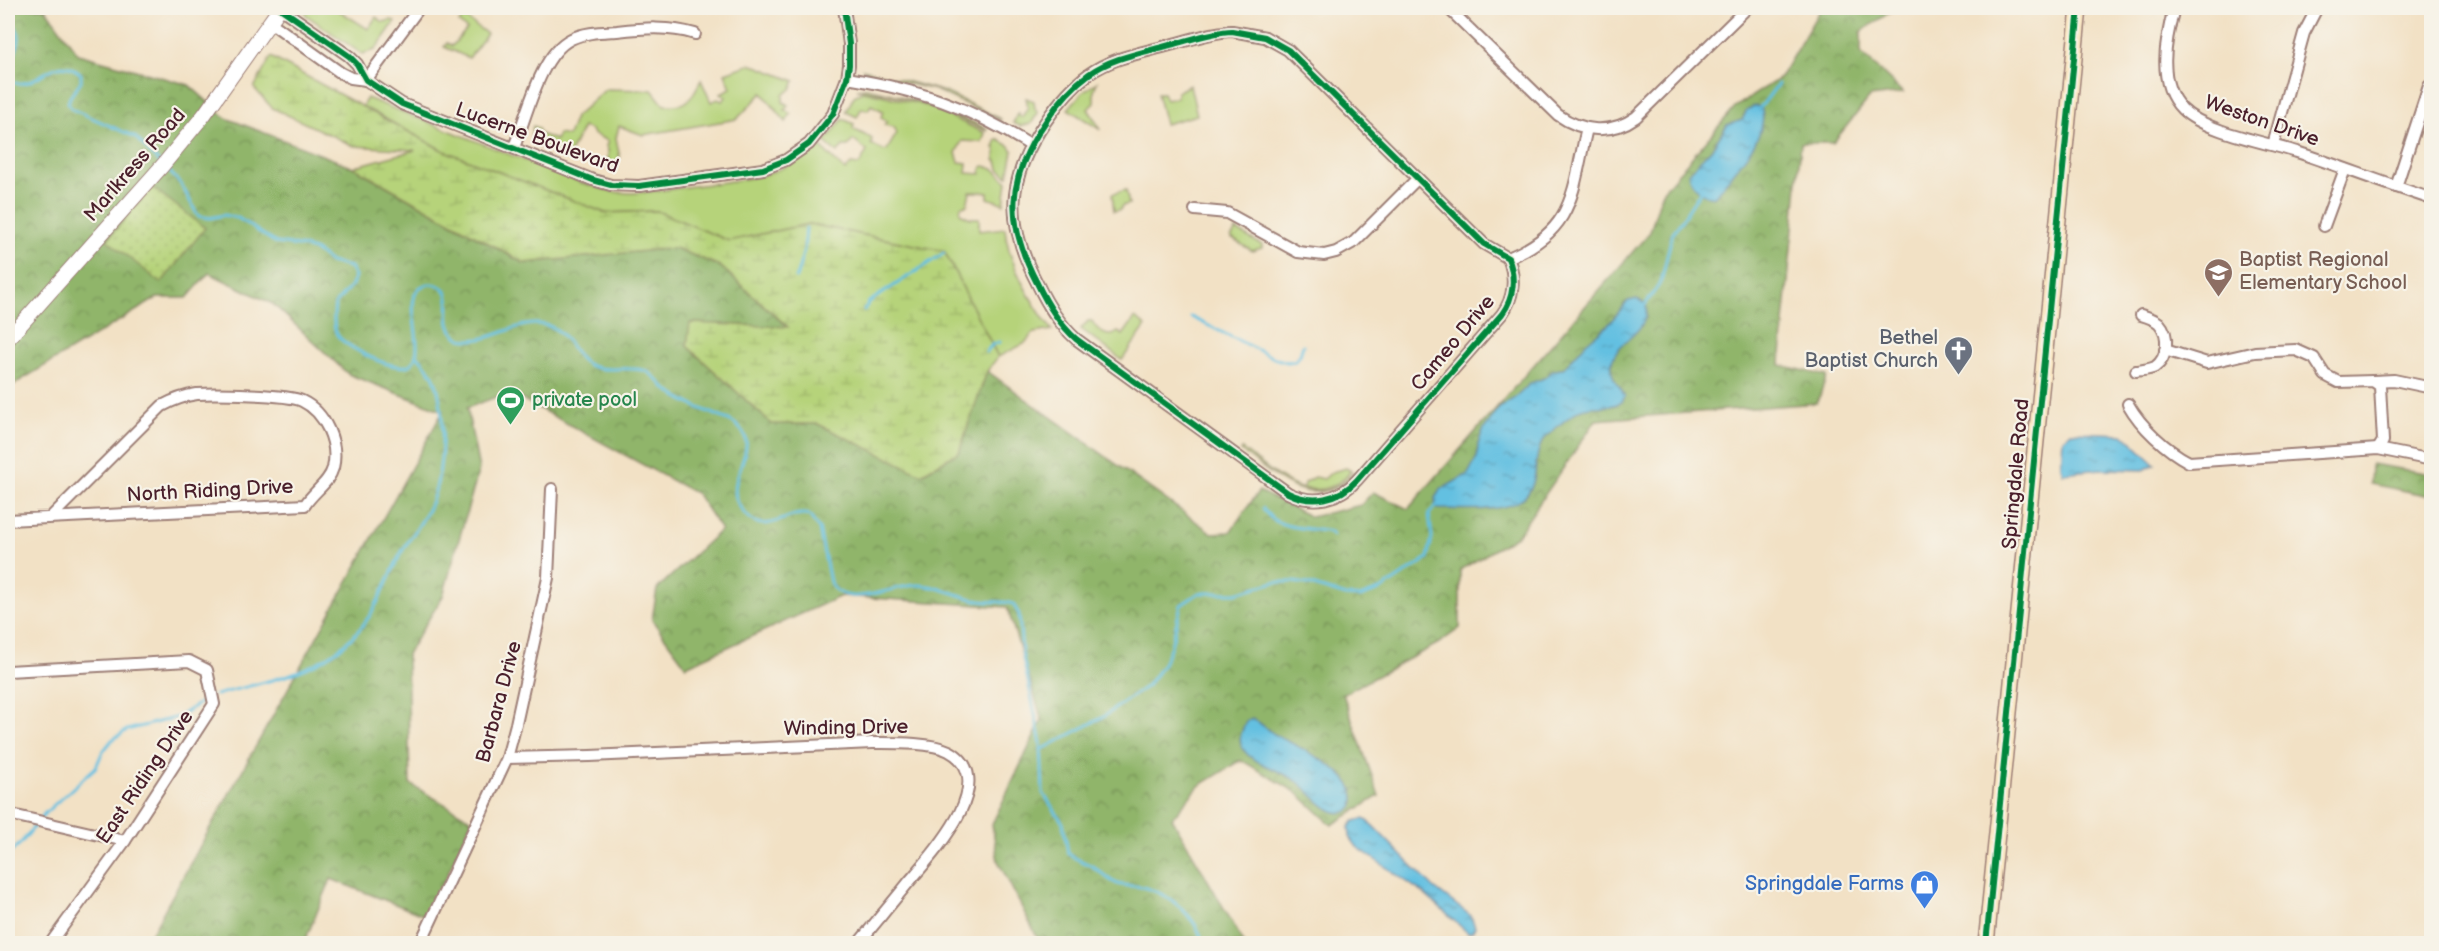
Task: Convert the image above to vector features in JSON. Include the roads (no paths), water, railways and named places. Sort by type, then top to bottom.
[{"type":"main road","name":"Springdale Road","points":[[1986,944],[2079,8]]},
{"type":"street","name":"Lucerne Boulevard","points":[[280,8],[353,60],[366,80],[402,104],[593,180],[621,186],[639,186],[751,172],[786,160],[815,138],[833,114],[847,78],[849,44],[844,8]]},
{"type":"street","name":"Marlkress Road","points":[[8,339],[163,165],[204,115],[280,8]]},
{"type":"street","points":[[366,80],[419,8]]},
{"type":"street","points":[[1448,8],[1558,115],[1575,125],[1603,129],[1618,127],[1636,117],[1747,8]]},
{"type":"street","name":"Weston Drive","points":[[2174,8],[2165,47],[2165,67],[2171,90],[2182,108],[2195,118],[2224,131],[2273,145],[2432,199]]},
{"type":"street","points":[[2273,145],[2304,33],[2316,8]]},
{"type":"street","name":"Lucerne Boulevard","points":[[270,22],[341,74],[366,80]]},
{"type":"street","points":[[514,147],[547,64],[557,49],[569,40],[599,33],[648,28],[672,28],[694,34]]},
{"type":"street","name":"Cameo Drive","points":[[1237,31],[1265,37],[1288,50],[1417,179],[1484,244],[1508,258],[1512,273],[1512,291],[1506,310],[1361,477],[1348,489],[1329,498],[1314,500],[1299,498],[1288,493],[1076,339],[1059,322],[1026,262],[1016,230],[1017,181],[1030,145],[1062,98],[1080,80],[1100,67],[1127,57],[1214,33],[1237,31]]},
{"type":"street","points":[[847,78],[902,88],[943,100],[978,116],[1030,145]]},
{"type":"street","points":[[2396,187],[2429,86]]},
{"type":"street","points":[[1508,258],[1538,242],[1554,228],[1564,215],[1573,196],[1587,128]]},
{"type":"street","points":[[2324,226],[2345,169]]},
{"type":"street","points":[[1195,210],[1232,215],[1291,249],[1305,254],[1324,255],[1336,252],[1354,242],[1417,179]]},
{"type":"street","points":[[2136,371],[2150,369],[2157,365],[2163,358],[2166,340],[2161,326],[2141,315]]},
{"type":"street","points":[[2165,350],[2207,363],[2255,352],[2296,350],[2314,358],[2325,375],[2338,382],[2394,380],[2432,388]]},
{"type":"street","points":[[2373,381],[2380,386],[2384,441],[2378,449]]},
{"type":"street","name":"North Riding Drive","points":[[8,520],[305,505],[333,469],[334,452],[330,434],[322,417],[301,400],[281,396],[197,394],[175,398],[162,406],[51,517]]},
{"type":"street","points":[[2128,404],[2136,419],[2179,457],[2190,462],[2378,449],[2432,460]]},
{"type":"street","name":"Barbara Drive","points":[[420,944],[507,758],[548,578],[552,489]]},
{"type":"street","name":"East Riding Drive","points":[[8,670],[189,661],[207,670],[214,704],[125,841],[50,944]]},
{"type":"street","name":"Winding Drive","points":[[507,758],[872,743],[915,744],[949,751],[962,763],[967,775],[964,804],[950,832],[858,944]]},
{"type":"street","points":[[8,814],[125,841]]},
{"type":"water","points":[[1754,106],[1761,107],[1763,118],[1761,130],[1748,154],[1715,196],[1702,193],[1691,182],[1688,173],[1713,147],[1727,125],[1742,120],[1747,110]]},
{"type":"water","points":[[1637,299],[1646,304],[1646,316],[1642,325],[1620,347],[1612,364],[1613,376],[1625,396],[1622,402],[1612,406],[1579,410],[1548,435],[1538,451],[1534,480],[1521,500],[1493,509],[1436,508],[1435,498],[1440,490],[1468,474],[1477,457],[1478,444],[1484,429],[1499,408],[1531,383],[1565,367],[1586,343],[1608,325],[1628,301]]},
{"type":"water","points":[[2071,432],[2123,434],[2155,464],[2144,470],[2101,469],[2063,473],[2061,466],[2063,439]]},
{"type":"water","points":[[1252,718],[1340,774],[1349,784],[1354,796],[1352,808],[1337,813],[1330,810],[1298,782],[1248,755],[1240,738],[1246,721]]},
{"type":"water","points":[[1363,819],[1368,821],[1434,888],[1471,916],[1475,927],[1472,932],[1468,933],[1423,893],[1357,847],[1350,837],[1349,827],[1354,821]]},
{"type":"waterway","points":[[8,20],[19,35],[11,66],[10,74],[13,82],[30,81],[62,66],[71,68],[81,74],[81,81],[68,103],[72,109],[135,137],[160,163]]},
{"type":"waterway","points":[[1760,108],[1778,84]]},
{"type":"waterway","points":[[165,167],[181,184],[198,216],[210,218],[224,215],[238,218],[276,243],[305,247],[316,251],[330,262],[350,267],[355,276],[352,285],[335,304],[334,325],[338,336],[362,353],[397,366],[412,363],[417,345],[414,299],[417,290],[428,284],[437,285],[446,291],[449,322],[454,333],[461,339],[472,340],[493,336],[513,328],[534,324],[553,328],[566,338],[579,357],[591,366],[604,369],[646,371],[678,397],[735,424],[743,433],[746,442],[736,485],[736,496],[740,507],[749,518],[757,523],[766,524],[801,514],[809,515],[819,529],[830,582],[837,591],[857,596],[917,585],[941,589],[980,601],[1013,604],[1019,614],[1022,652],[1041,744],[1043,793],[1063,823],[1068,853],[1092,866],[1114,882],[1146,888],[1174,902],[1196,925],[1203,944]]},
{"type":"waterway","points":[[1645,305],[1661,282],[1672,235],[1702,189]]},
{"type":"waterway","points":[[796,278],[804,250],[806,228]]},
{"type":"waterway","points":[[864,310],[869,302],[944,253]]},
{"type":"waterway","points":[[1191,317],[1274,358],[1287,362],[1295,361],[1303,345]]},
{"type":"waterway","points":[[986,352],[993,344],[1000,342]]},
{"type":"waterway","points":[[216,695],[294,673],[323,660],[349,641],[374,608],[399,557],[430,506],[440,471],[442,423],[439,393],[427,366],[416,354]]},
{"type":"waterway","points":[[1041,750],[1103,717],[1148,685],[1162,666],[1171,646],[1181,605],[1199,593],[1236,593],[1275,582],[1308,584],[1346,596],[1360,597],[1382,589],[1428,558],[1432,537],[1429,514],[1436,506]]},
{"type":"waterway","points":[[1263,508],[1275,521],[1293,527],[1330,532],[1333,536]]},
{"type":"waterway","points":[[8,855],[21,843],[45,813],[96,767],[102,753],[112,740],[127,730],[178,717],[210,696]]},
{"type":"place","name":"Baptist Regional Elementary School","points":[[2218,298]]},
{"type":"place","name":"Bethel Baptist Church","points":[[1959,376]]},
{"type":"place","name":"private pool","points":[[511,426]]},
{"type":"place","name":"Springdale Farms","points":[[1925,910]]}]
